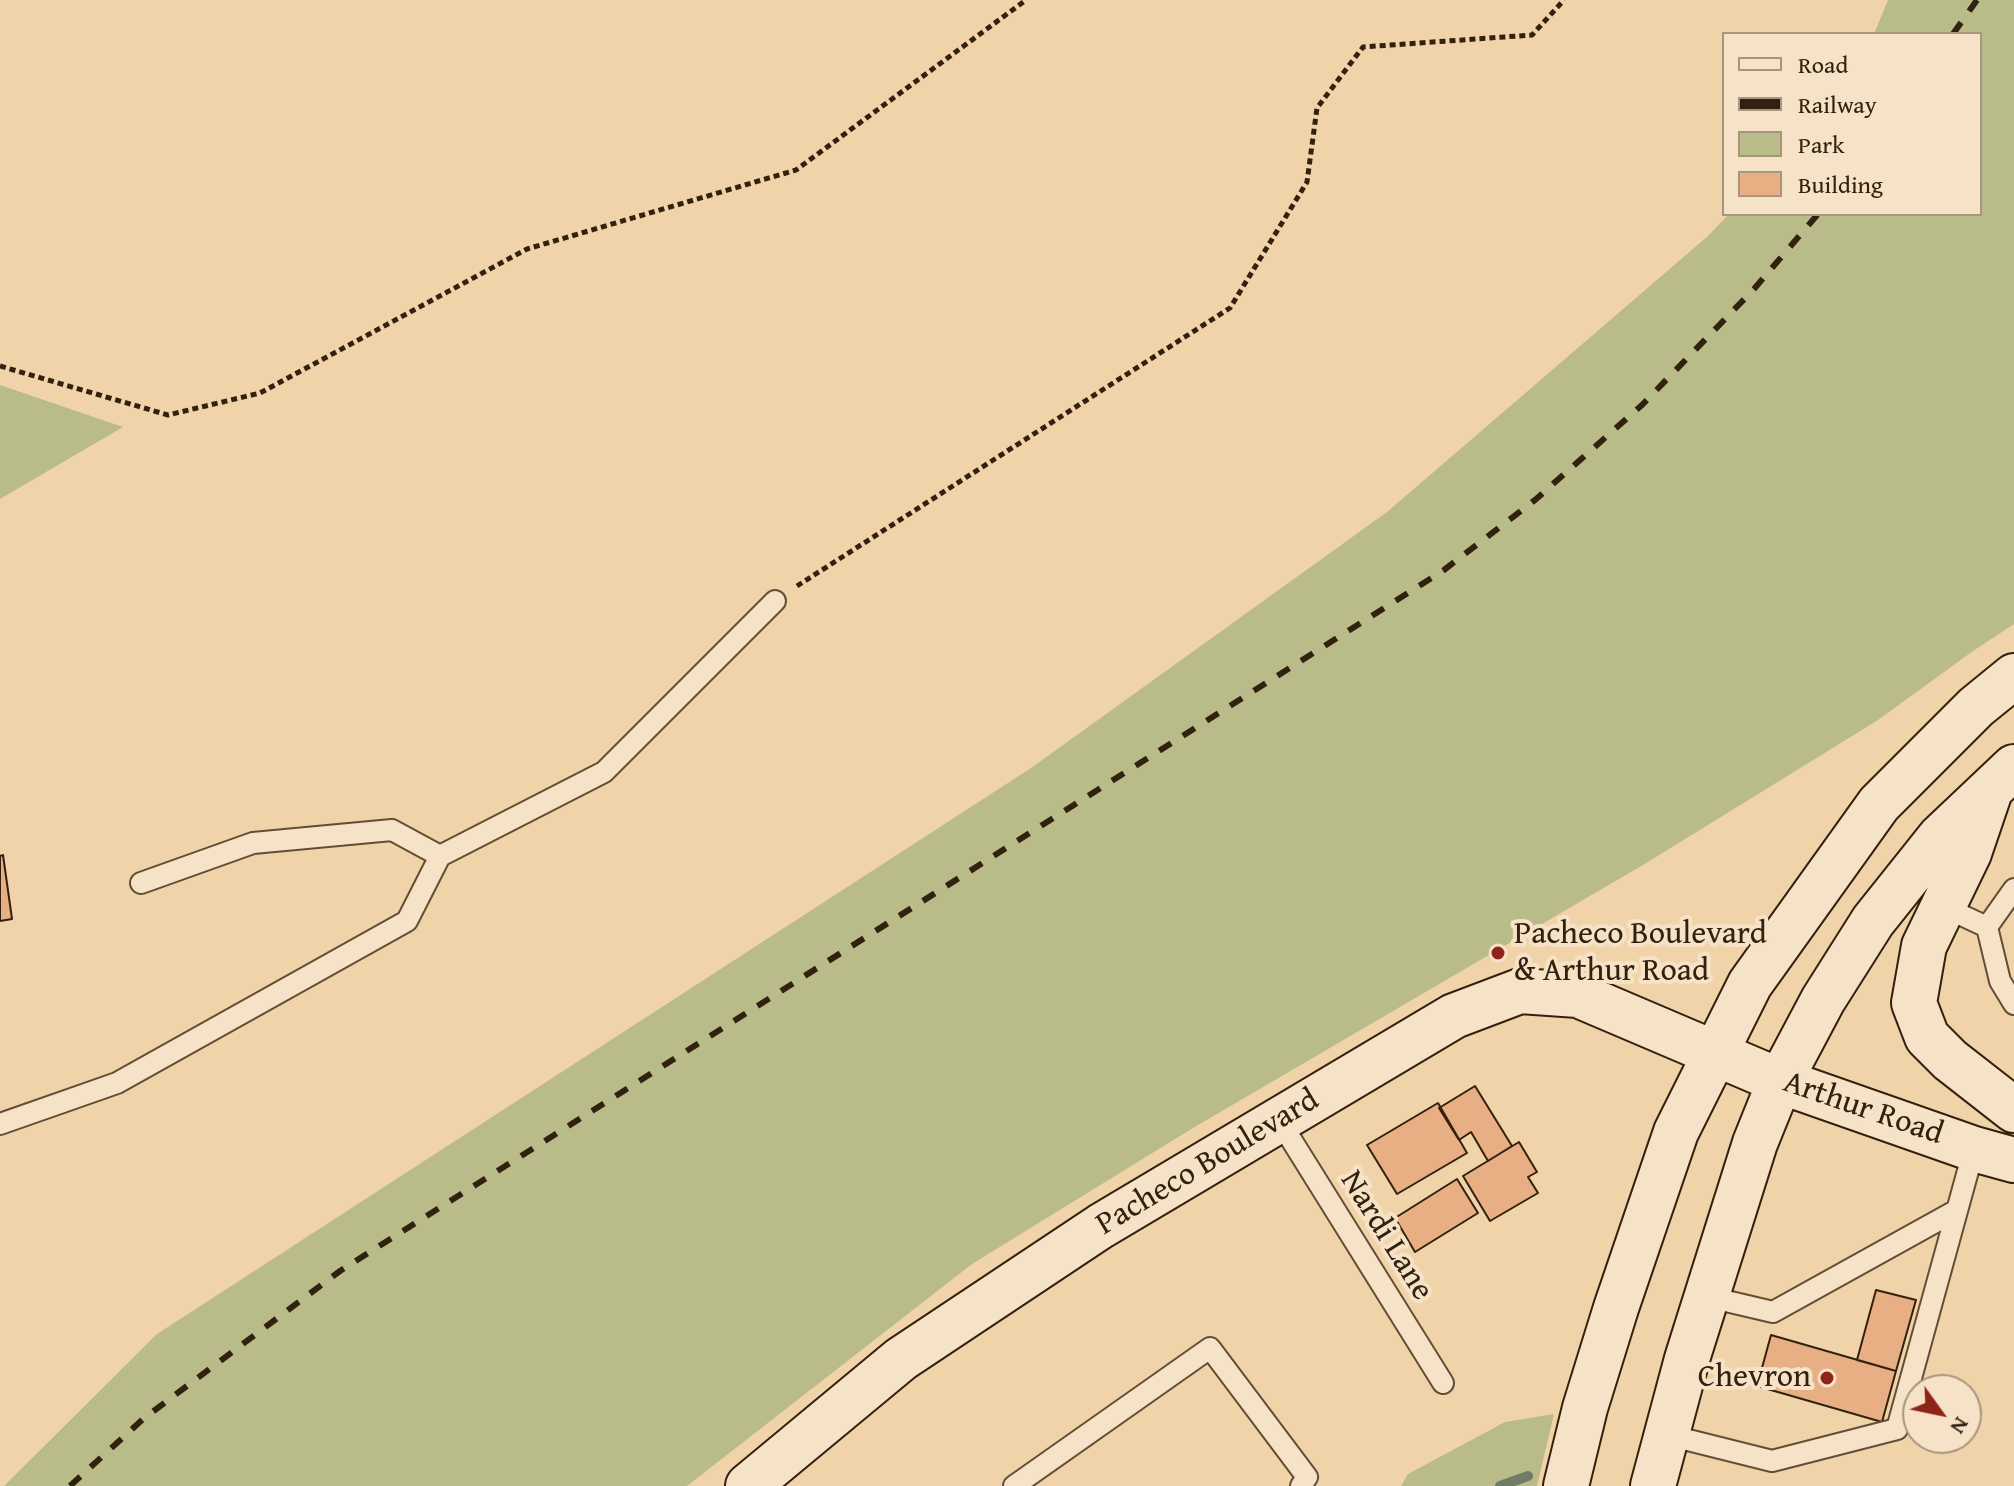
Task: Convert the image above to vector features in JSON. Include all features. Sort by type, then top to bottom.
[{"type":"main road","points":[[1566,1486],[1585,1408],[1676,1132],[1750,984],[1879,804],[1976,707],[2014,676]]},
{"type":"main road","points":[[2002,779],[1924,946],[1914,1003],[1927,1037],[1950,1060],[2011,1100]]},
{"type":"main road","points":[[1653,1486],[1687,1359],[1755,1143],[1780,1081],[1823,1000],[1873,921],[1940,837],[2002,779]]},
{"type":"main road","name":"Pacheco Boulevard","points":[[748,1486],[901,1359],[1101,1226],[1454,1016],[1520,991],[1578,995],[1714,1052]]},
{"type":"main road","name":"Arthur Road","points":[[1714,1052],[1780,1081],[1994,1154]]},
{"type":"lane","points":[[0,1124],[117,1083],[407,921],[440,856],[604,772],[775,601]]},
{"type":"lane","points":[[141,883],[253,843],[330,835],[392,830],[440,856]]},
{"type":"lane","points":[[2014,889],[1987,927],[2000,981],[2014,1004]]},
{"type":"lane","points":[[1942,906],[1987,927]]},
{"type":"lane","name":"Nardi Lane","points":[[1279,1120],[1443,1383]]},
{"type":"lane","points":[[1668,1435],[1772,1461],[1897,1429],[1957,1210],[1994,1154]]},
{"type":"lane","points":[[1709,1297],[1773,1312],[1957,1210]]},
{"type":"lane","points":[[1014,1486],[1210,1348],[1307,1477],[1301,1486]]},
{"type":"path","points":[[0,366],[168,415],[260,393],[527,249],[796,170],[1026,0]]},
{"type":"path","points":[[775,601],[1230,308],[1307,182],[1317,108],[1363,47],[1532,35],[1564,0]]},
{"type":"green space","points":[[1888,0],[2014,0],[2014,624],[1878,720],[1648,862],[1193,1128],[972,1264],[687,1486],[4,1486],[157,1334],[1031,768],[1387,512],[1708,236],[1727,216],[1982,216],[1982,32],[1875,32]]},
{"type":"green space","points":[[0,385],[123,427],[0,499]]},
{"type":"green space","points":[[1554,1414],[1537,1486],[1401,1486],[1408,1474],[1505,1422]]},
{"type":"building","points":[[3,855],[12,919],[0,921],[0,856]]},
{"type":"building","points":[[1475,1086],[1512,1146],[1488,1161],[1471,1132],[1459,1140],[1439,1108]]},
{"type":"building","points":[[1438,1103],[1467,1153],[1397,1194],[1367,1145]]},
{"type":"building","points":[[1519,1142],[1537,1172],[1528,1177],[1538,1193],[1490,1221],[1463,1176]]},
{"type":"building","points":[[1457,1179],[1478,1213],[1415,1252],[1395,1218]]},
{"type":"building","points":[[1876,1290],[1916,1300],[1896,1371],[1857,1360]]},
{"type":"building","name":"Chevron","points":[[1771,1335],[1896,1371],[1882,1422],[1757,1386]]},
{"type":"waterway","points":[[1500,1486],[1528,1476]]},
{"type":"railway","points":[[1954,32],[1977,0]]},
{"type":"railway","points":[[70,1486],[143,1419],[340,1271],[1444,570],[1535,500],[1642,405],[1754,289],[1816,216]]},
{"type":"place","name":"Pacheco Boulevard & Arthur Road","points":[[1498,953]]},
{"type":"place","name":"Chevron","points":[[1827,1378]]}]
